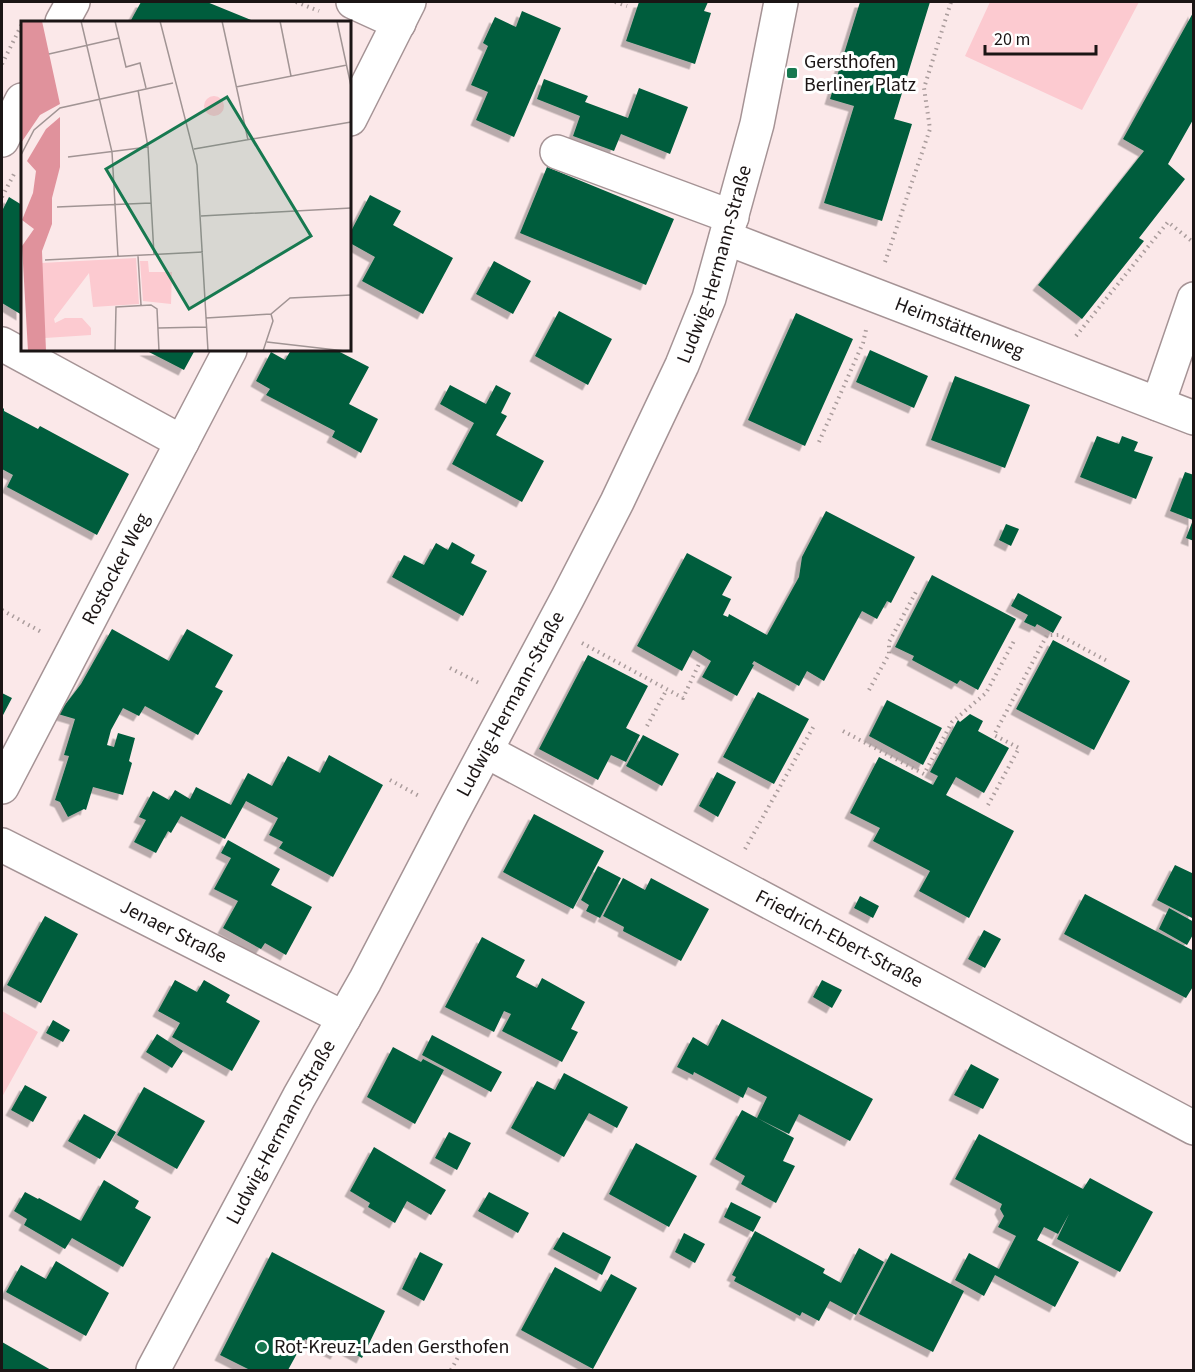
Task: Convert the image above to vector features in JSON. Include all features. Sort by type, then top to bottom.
[{"type":"street","points":[[63,21],[73,2]]},
{"type":"street","points":[[351,117],[404,12],[353,2]]},
{"type":"street","name":"Ludwig-Hermann-Straße","points":[[153,1371],[486,751],[616,502],[682,365],[709,298],[729,227],[757,124],[781,2]]},
{"type":"street","points":[[9,154],[21,104]]},
{"type":"street","name":"Heimstättenweg","points":[[557,152],[729,227],[874,295],[1194,418]]},
{"type":"street","points":[[1158,404],[1194,299]]},
{"type":"street","points":[[2,344],[182,442]]},
{"type":"street","name":"Rostocker Weg","points":[[2,787],[229,351]]},
{"type":"street","name":"Friedrich-Ebert-Straße","points":[[486,751],[1194,1128]]},
{"type":"street","name":"Jenaer Straße","points":[[2,845],[344,1018]]},
{"type":"path","points":[[615,2],[627,6]]},
{"type":"path","points":[[819,442],[863,343],[874,295],[930,129],[924,88],[951,2]]},
{"type":"path","points":[[2,64],[21,26]]},
{"type":"path","points":[[2,197],[9,154]]},
{"type":"path","points":[[1053,363],[1168,222],[1194,243]]},
{"type":"path","points":[[869,690],[889,654],[889,642],[917,590]]},
{"type":"path","points":[[2,611],[72,649]]},
{"type":"path","points":[[988,806],[1019,748],[994,735],[1047,635],[1059,635],[1109,662]]},
{"type":"path","points":[[843,731],[924,774],[952,722],[986,693],[1015,639]]},
{"type":"path","points":[[578,641],[683,698],[699,664]]},
{"type":"path","points":[[647,726],[667,689]]},
{"type":"path","points":[[728,880],[815,724]]},
{"type":"path","points":[[452,1371],[465,1344]]},
{"type":"shaded area","points":[[990,2],[1139,2],[1082,110],[965,56]]},
{"type":"shaded area","points":[[2,1011],[38,1032],[2,1097]]},
{"type":"building","points":[[141,2],[207,2],[254,21],[131,21]]},
{"type":"building","points":[[639,2],[708,2],[704,11],[711,13],[695,64],[626,41]]},
{"type":"building","points":[[860,2],[930,2],[894,119],[912,124],[882,221],[824,203],[854,106],[830,99]]},
{"type":"building","points":[[522,11],[561,28],[514,137],[476,120],[488,92],[471,85],[488,46],[483,43],[495,17],[516,27]]},
{"type":"building","points":[[1194,11],[1194,118],[1168,164],[1185,179],[1139,238],[1144,241],[1082,319],[1038,285],[1144,151],[1123,139]]},
{"type":"building","points":[[544,79],[588,96],[585,102],[628,118],[639,88],[688,107],[670,154],[621,134],[614,151],[573,136],[580,116],[537,99]]},
{"type":"building","points":[[547,167],[674,219],[646,285],[520,233]]},
{"type":"building","points":[[370,195],[401,211],[393,225],[453,258],[423,314],[362,281],[375,257],[351,244],[351,231]]},
{"type":"building","points":[[9,197],[21,204],[21,314],[2,303],[2,211]]},
{"type":"building","points":[[494,261],[531,281],[513,314],[476,294]]},
{"type":"building","points":[[559,311],[612,339],[588,385],[535,356]]},
{"type":"building","points":[[796,313],[853,339],[805,446],[748,420]]},
{"type":"building","points":[[870,350],[928,376],[914,408],[856,382]]},
{"type":"building","points":[[147,351],[194,351],[184,370]]},
{"type":"building","points":[[290,351],[338,351],[369,367],[349,404],[378,419],[361,453],[332,437],[335,431],[266,395],[270,389],[256,381],[271,352],[285,360]]},
{"type":"building","points":[[955,376],[1030,405],[1005,468],[931,440]]},
{"type":"building","points":[[450,385],[486,404],[496,385],[511,393],[501,413],[507,416],[496,435],[544,461],[522,502],[452,464],[474,423],[440,404]]},
{"type":"building","points":[[2,407],[4,411],[38,429],[40,426],[129,474],[97,535],[7,487],[13,475],[2,469]]},
{"type":"building","points":[[1097,436],[1119,444],[1122,436],[1138,442],[1134,451],[1153,457],[1136,499],[1080,477]]},
{"type":"building","points":[[1185,472],[1194,475],[1194,541],[1186,538],[1193,520],[1170,511]]},
{"type":"building","points":[[826,511],[915,557],[891,603],[887,601],[877,619],[862,611],[824,681],[807,671],[799,686],[754,661],[737,696],[702,677],[711,661],[693,650],[682,671],[637,646],[687,553],[732,577],[722,595],[731,599],[723,615],[728,617],[729,614],[767,635],[799,577],[802,557]]},
{"type":"building","points":[[1006,524],[1019,529],[1011,546],[999,540]]},
{"type":"building","points":[[452,542],[475,555],[471,563],[487,571],[463,616],[392,577],[404,555],[424,565],[436,543],[448,550]]},
{"type":"building","points":[[932,575],[1016,619],[978,690],[960,680],[957,684],[912,660],[914,656],[895,647]]},
{"type":"building","points":[[1018,593],[1062,617],[1053,633],[1037,624],[1035,627],[1024,622],[1028,615],[1011,606]]},
{"type":"building","points":[[112,629],[169,661],[187,629],[233,655],[215,687],[223,691],[198,735],[145,706],[139,716],[123,708],[111,730],[107,745],[114,747],[118,733],[135,738],[129,761],[132,763],[123,795],[93,787],[86,810],[68,817],[60,802],[55,800],[69,756],[64,755],[75,719],[58,714],[81,684]]},
{"type":"building","points":[[1053,640],[1130,681],[1094,750],[1016,709]]},
{"type":"building","points":[[588,655],[648,686],[626,728],[640,735],[626,762],[611,755],[598,780],[539,749]]},
{"type":"building","points":[[758,692],[809,719],[774,784],[723,757]]},
{"type":"building","points":[[2,693],[12,698],[2,717]]},
{"type":"building","points":[[887,700],[942,728],[923,765],[869,736]]},
{"type":"building","points":[[970,714],[983,721],[978,731],[1009,748],[984,793],[956,777],[946,795],[1014,831],[969,918],[919,891],[930,871],[873,841],[880,828],[850,813],[879,757],[933,785],[938,776],[930,772],[958,720],[960,722]]},
{"type":"building","points":[[643,735],[679,754],[662,786],[626,766]]},
{"type":"building","points":[[329,755],[383,785],[333,877],[279,848],[283,842],[269,835],[278,818],[246,801],[225,839],[181,816],[171,833],[168,831],[156,853],[134,842],[146,820],[139,817],[153,791],[169,800],[175,790],[190,799],[196,787],[231,805],[248,773],[272,786],[288,756],[320,773]]},
{"type":"building","points":[[717,772],[736,782],[718,817],[699,806]]},
{"type":"building","points":[[534,814],[604,851],[573,909],[503,872]]},
{"type":"building","points":[[228,840],[280,869],[271,885],[312,907],[286,955],[265,943],[261,949],[223,928],[238,901],[214,889],[231,858],[221,853]]},
{"type":"building","points":[[1175,865],[1194,874],[1194,919],[1157,900]]},
{"type":"building","points":[[598,866],[621,878],[600,918],[586,911],[589,905],[581,900]]},
{"type":"building","points":[[623,878],[645,890],[651,878],[709,909],[681,961],[623,931],[624,927],[603,916]]},
{"type":"building","points":[[1085,894],[1194,951],[1194,985],[1186,998],[1064,934]]},
{"type":"building","points":[[860,896],[879,906],[873,918],[854,908]]},
{"type":"building","points":[[1169,908],[1194,922],[1194,933],[1187,945],[1159,929]]},
{"type":"building","points":[[45,916],[78,934],[41,1003],[7,985]]},
{"type":"building","points":[[984,930],[1001,939],[985,968],[968,959]]},
{"type":"building","points":[[482,937],[525,960],[516,977],[537,988],[542,978],[585,1002],[571,1029],[578,1032],[562,1062],[502,1031],[511,1014],[504,1011],[494,1032],[445,1007]]},
{"type":"building","points":[[175,980],[197,992],[204,980],[230,995],[226,1002],[260,1021],[232,1071],[172,1037],[180,1023],[158,1011]]},
{"type":"building","points":[[822,980],[842,990],[832,1008],[813,997]]},
{"type":"building","points":[[722,1019],[873,1099],[850,1141],[799,1114],[789,1134],[757,1118],[767,1097],[748,1087],[743,1098],[694,1072],[693,1075],[677,1067],[693,1037],[708,1046]]},
{"type":"building","points":[[53,1020],[70,1030],[63,1042],[46,1033]]},
{"type":"building","points":[[157,1034],[183,1051],[172,1068],[146,1052]]},
{"type":"building","points":[[432,1035],[502,1072],[491,1092],[422,1055]]},
{"type":"building","points":[[393,1047],[421,1062],[423,1059],[444,1070],[415,1124],[367,1097]]},
{"type":"building","points":[[971,1064],[999,1079],[983,1109],[954,1095]]},
{"type":"building","points":[[564,1073],[628,1107],[617,1128],[589,1113],[564,1157],[511,1128],[537,1081],[555,1090]]},
{"type":"building","points":[[25,1085],[47,1097],[33,1122],[11,1110]]},
{"type":"building","points":[[144,1087],[205,1121],[177,1169],[117,1135]]},
{"type":"building","points":[[742,1110],[794,1138],[783,1161],[795,1166],[776,1203],[741,1184],[745,1176],[715,1159]]},
{"type":"building","points":[[84,1114],[116,1132],[100,1159],[68,1141]]},
{"type":"building","points":[[449,1132],[471,1143],[457,1170],[435,1158]]},
{"type":"building","points":[[979,1134],[1083,1189],[1090,1178],[1153,1212],[1120,1272],[1057,1239],[1069,1214],[1058,1234],[1044,1227],[1037,1240],[1079,1262],[1055,1307],[995,1275],[984,1296],[955,1280],[969,1253],[999,1269],[1016,1236],[998,1227],[1004,1216],[1000,1209],[1002,1204],[955,1179]]},
{"type":"building","points":[[636,1143],[697,1176],[669,1227],[609,1194]]},
{"type":"building","points":[[374,1147],[446,1190],[431,1215],[407,1201],[395,1223],[368,1207],[370,1203],[350,1191]]},
{"type":"building","points":[[104,1180],[139,1201],[135,1208],[151,1217],[123,1267],[72,1238],[65,1249],[24,1225],[27,1219],[14,1211],[25,1192],[81,1221]]},
{"type":"building","points":[[489,1192],[529,1213],[518,1233],[478,1211]]},
{"type":"building","points":[[731,1202],[761,1217],[753,1232],[724,1217]]},
{"type":"building","points":[[755,1231],[825,1269],[823,1273],[841,1283],[859,1248],[884,1262],[856,1315],[830,1301],[819,1321],[802,1312],[800,1316],[734,1281],[736,1277],[732,1275]]},
{"type":"building","points":[[563,1232],[611,1257],[602,1275],[553,1249]]},
{"type":"building","points":[[684,1233],[705,1244],[695,1263],[675,1252]]},
{"type":"building","points":[[272,1252],[385,1311],[362,1358],[340,1346],[336,1354],[305,1339],[288,1370],[250,1370],[220,1355]]},
{"type":"building","points":[[420,1252],[443,1264],[424,1301],[402,1289]]},
{"type":"building","points":[[891,1253],[964,1291],[933,1352],[859,1314]]},
{"type":"building","points":[[56,1261],[109,1293],[86,1336],[6,1292],[21,1265],[46,1279]]},
{"type":"building","points":[[555,1267],[601,1292],[611,1274],[637,1288],[593,1369],[521,1330]]},
{"type":"building","points":[[2,1342],[51,1370],[2,1370]]},
{"type":"place","name":"Gersthofen Berliner Platz","points":[[792,73]]},
{"type":"place","name":"Rot-Kreuz-Laden Gersthofen","points":[[262,1347]]}]
